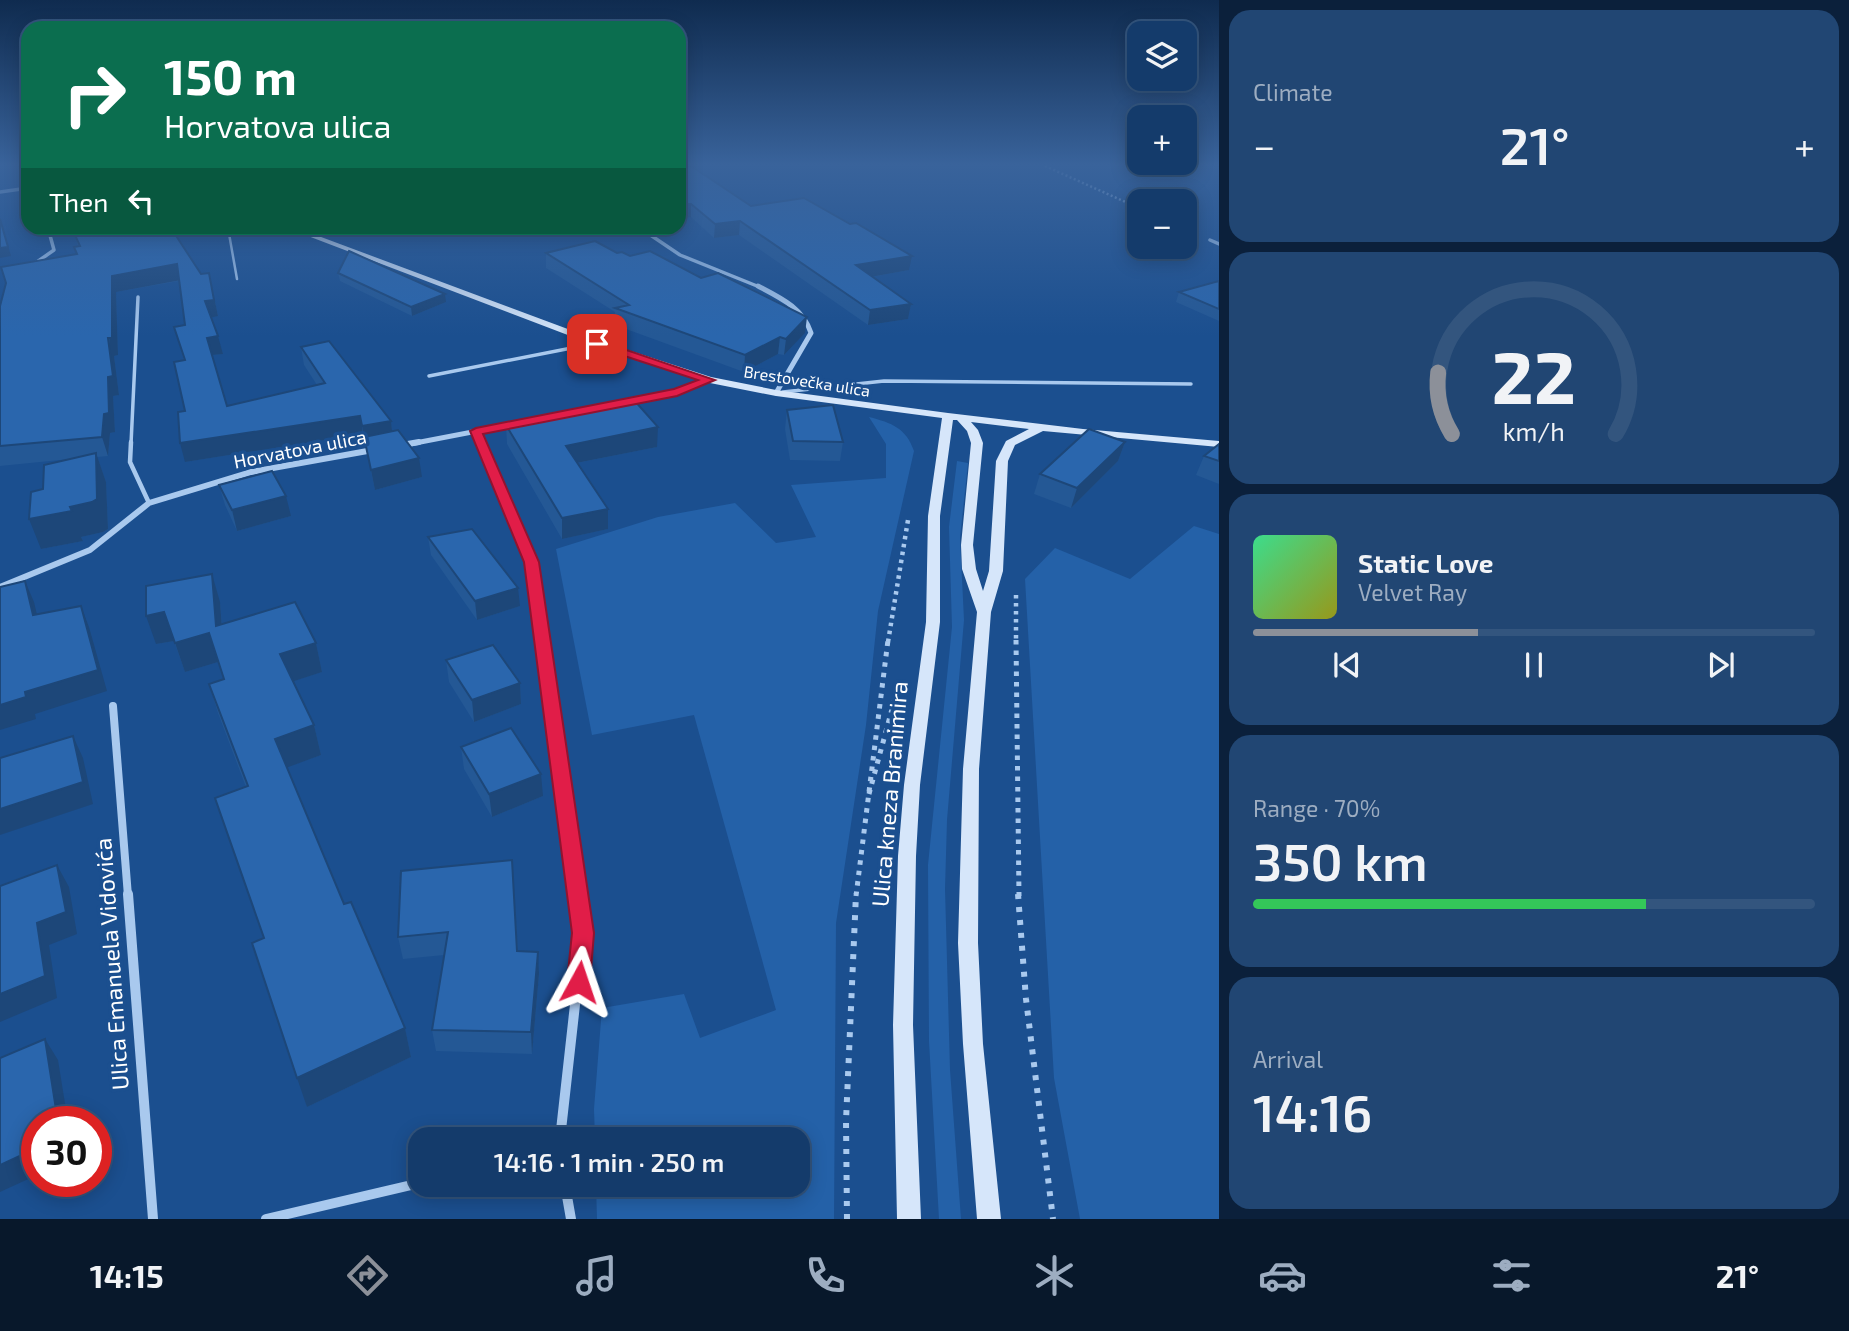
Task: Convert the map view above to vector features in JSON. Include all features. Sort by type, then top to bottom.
[{"type":"street","points":[[26,266],[38,263],[54,250],[50,235]]},
{"type":"street","name":"Brestovečka ulica","points":[[309,235],[597,344],[709,380],[776,393],[955,417],[1219,443]]},
{"type":"street","points":[[647,235],[679,254],[775,295],[804,317],[810,327],[809,342],[788,370],[776,393]]},
{"type":"street","points":[[1210,240],[1219,244]]},
{"type":"street","points":[[623,402],[677,392],[709,380]]},
{"type":"street","points":[[955,417],[972,430],[977,443],[967,545],[969,569],[984,612]]},
{"type":"street","name":"Ulica kneza Branimira","points":[[909,1219],[904,1025],[906,856],[912,785],[933,622],[934,516],[955,417]]},
{"type":"street","name":"Horvatova ulica","points":[[397,446],[516,424]]},
{"type":"street","points":[[989,1219],[973,1044],[968,943],[971,769],[984,612],[996,571],[1004,453],[1016,438],[1041,427]]},
{"type":"street","points":[[476,431],[531,562],[583,933],[561,1127]]},
{"type":"street","name":"Horvatova ulica","points":[[0,587],[10,586],[90,550],[149,503],[251,472],[383,448]]},
{"type":"street","name":"Ulica Emanuela Vidovića","points":[[113,706],[153,1219]]},
{"type":"street","points":[[266,1219],[408,1186]]},
{"type":"street","points":[[567,1197],[571,1219]]},
{"type":"lane","points":[[229,235],[237,279]]},
{"type":"lane","points":[[138,296],[130,462],[149,503]]},
{"type":"lane","points":[[429,376],[597,344]]},
{"type":"lane","points":[[776,393],[897,379],[1191,384]]},
{"type":"path","points":[[847,1219],[846,1121],[856,891],[880,689],[910,513],[910,552]]},
{"type":"path","points":[[1016,590],[1017,875],[1026,999],[1053,1219]]},
{"type":"path","points":[[865,808],[898,687]]},
{"type":"shaded area","points":[[869,417],[897,428],[907,437],[914,451],[878,611],[866,725],[836,923],[834,1219],[597,1219],[596,1197],[810,1197],[810,1127],[595,1127],[602,1008],[684,994],[700,1038],[776,1010],[694,715],[592,735],[556,549],[658,517],[735,503],[776,543],[816,537],[791,485],[886,478],[886,444]]},
{"type":"shaded area","points":[[957,461],[968,463],[960,538],[964,620],[947,820],[945,889],[950,1070],[961,1219],[939,1219],[929,1041],[928,865],[952,627],[949,527]]},
{"type":"shaded area","points":[[1194,526],[1219,534],[1219,1219],[1080,1219],[1054,1078],[1025,579],[1055,548],[1130,579]]},
{"type":"building","points":[[0,223],[1,223],[8,247],[0,248]]},
{"type":"building","points":[[743,223],[856,223],[912,256],[856,265],[911,304],[870,310]]},
{"type":"building","points":[[75,235],[176,235],[201,274],[209,273],[214,300],[205,301],[218,336],[207,338],[227,406],[325,383],[301,347],[329,341],[391,421],[362,426],[360,416],[180,443],[178,412],[185,411],[174,362],[185,360],[174,327],[185,325],[177,264],[112,276],[112,338],[108,338],[113,376],[108,377],[109,413],[104,414],[102,437],[0,446],[0,306],[6,283],[1,267],[77,254],[74,247],[80,246]]},
{"type":"building","points":[[595,241],[617,253],[630,256],[650,251],[701,278],[718,273],[807,317],[786,339],[780,337],[745,355],[615,308],[629,305],[546,253]]},
{"type":"building","points":[[349,251],[445,294],[411,307],[338,273]]},
{"type":"building","points":[[1219,281],[1219,309],[1179,292]]},
{"type":"building","points":[[634,400],[658,427],[566,446],[608,509],[562,518],[506,425]]},
{"type":"building","points":[[833,405],[843,442],[793,441],[787,410]]},
{"type":"building","points":[[1089,429],[1125,442],[1077,488],[1040,474]]},
{"type":"building","points":[[398,430],[419,458],[371,470],[364,437]]},
{"type":"building","points":[[1219,444],[1219,461],[1204,456]]},
{"type":"building","points":[[96,453],[97,499],[70,507],[72,511],[29,519],[31,492],[43,489],[44,465]]},
{"type":"building","points":[[272,471],[286,496],[232,510],[219,485]]},
{"type":"building","points":[[472,529],[518,588],[475,601],[428,537]]},
{"type":"building","points":[[212,574],[216,626],[295,602],[316,643],[280,654],[314,725],[275,739],[344,904],[351,902],[405,1028],[297,1078],[252,943],[264,938],[215,798],[248,786],[209,684],[224,679],[209,633],[175,643],[164,612],[146,616],[146,586]]},
{"type":"building","points":[[25,581],[33,615],[81,606],[98,670],[25,692],[26,697],[0,705],[0,587]]},
{"type":"building","points":[[493,645],[520,683],[472,700],[446,660]]},
{"type":"building","points":[[511,728],[541,774],[489,794],[461,747]]},
{"type":"building","points":[[73,736],[83,782],[0,809],[0,758]]},
{"type":"building","points":[[512,860],[517,951],[538,952],[531,1032],[432,1030],[448,932],[398,937],[401,871]]},
{"type":"building","points":[[57,865],[66,912],[37,923],[45,976],[0,994],[0,886]]},
{"type":"building","points":[[45,1039],[55,1106],[21,1106],[21,1155],[0,1165],[0,1058]]},
{"type":"route","points":[[579,982],[583,933],[531,562],[476,431],[677,392],[709,380],[597,344]]}]
